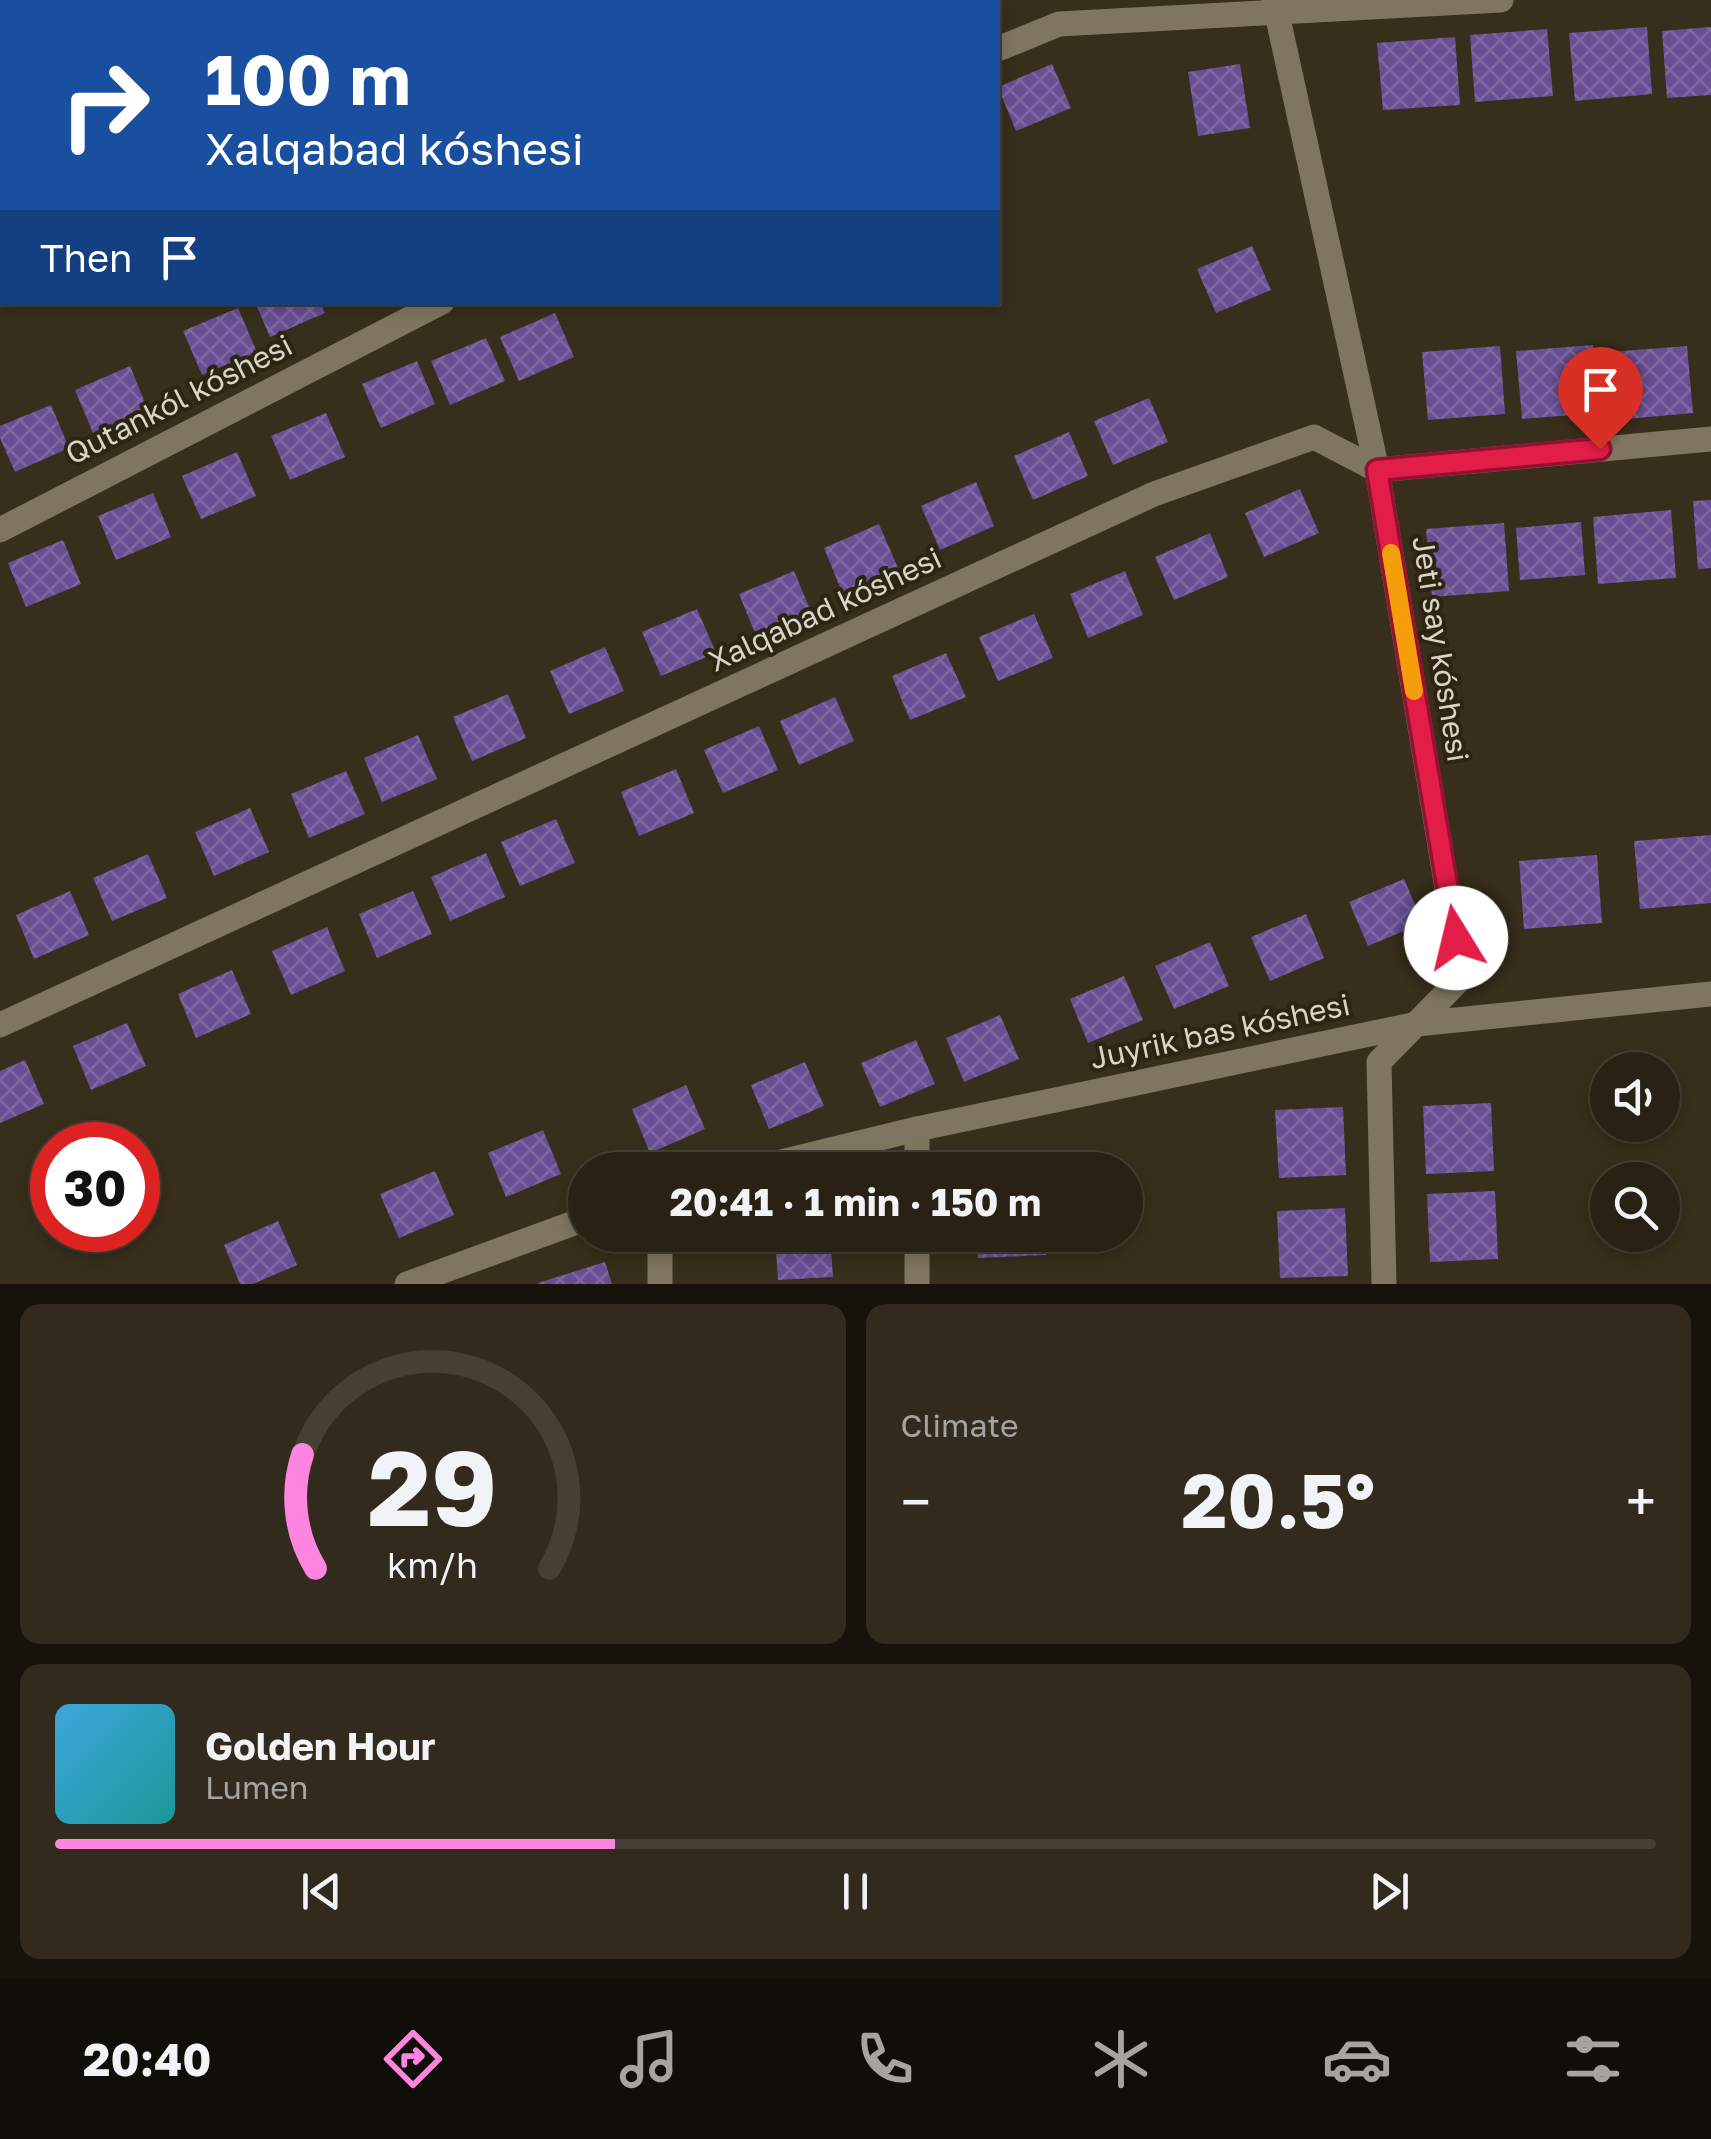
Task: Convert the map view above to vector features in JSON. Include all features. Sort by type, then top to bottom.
[{"type":"street","points":[[1000,49],[1059,24],[1275,7],[1501,0]]},
{"type":"street","name":"Jeti say kóshesi","points":[[1275,7],[1377,470],[1462,977],[1379,1062],[1384,1284]]},
{"type":"street","name":"Qutankól kóshesi","points":[[0,530],[436,305]]},
{"type":"street","name":"Xalqabad kóshesi","points":[[0,1026],[1154,494],[1314,437],[1377,470]]},
{"type":"street","points":[[1377,470],[1711,439]]},
{"type":"street","name":"Juyrik bas kóshesi","points":[[822,1152],[1417,1024],[1711,994]]},
{"type":"street","points":[[916,1129],[916,1152]]},
{"type":"street","points":[[407,1284],[568,1225]]},
{"type":"street","points":[[660,1252],[660,1284]]},
{"type":"street","points":[[917,1252],[917,1284]]},
{"type":"building","points":[[1647,27],[1652,94],[1575,101],[1569,33]]},
{"type":"building","points":[[1711,27],[1711,95],[1667,98],[1662,31]]},
{"type":"building","points":[[1547,29],[1553,96],[1475,102],[1470,35]]},
{"type":"building","points":[[1455,37],[1460,105],[1383,110],[1377,43]]},
{"type":"building","points":[[1052,64],[1071,108],[1016,131],[1000,86]]},
{"type":"building","points":[[1240,64],[1250,128],[1198,136],[1188,72]]},
{"type":"building","points":[[1252,246],[1271,290],[1216,313],[1197,269]]},
{"type":"building","points":[[256,305],[321,305],[325,313],[270,337]]},
{"type":"building","points":[[238,308],[257,352],[202,375],[183,331]]},
{"type":"building","points":[[555,313],[574,357],[519,381],[500,337]]},
{"type":"building","points":[[486,338],[505,381],[450,405],[431,361]]},
{"type":"building","points":[[1593,345],[1599,413],[1522,419],[1516,351]]},
{"type":"building","points":[[1500,346],[1505,414],[1428,420],[1422,352]]},
{"type":"building","points":[[1687,346],[1693,413],[1615,420],[1609,352]]},
{"type":"building","points":[[417,361],[435,404],[381,428],[362,384]]},
{"type":"building","points":[[130,366],[148,410],[93,433],[75,390]]},
{"type":"building","points":[[1149,398],[1168,442],[1113,465],[1094,421]]},
{"type":"building","points":[[51,405],[69,448],[15,472],[0,438],[0,426]]},
{"type":"building","points":[[326,413],[345,457],[290,480],[271,436]]},
{"type":"building","points":[[1069,432],[1088,476],[1033,500],[1014,456]]},
{"type":"building","points":[[237,452],[256,496],[201,519],[182,476]]},
{"type":"building","points":[[976,482],[994,526],[940,550],[921,506]]},
{"type":"building","points":[[1300,489],[1319,533],[1264,557],[1245,513]]},
{"type":"building","points":[[153,493],[171,537],[116,560],[98,516]]},
{"type":"building","points":[[1711,500],[1711,568],[1698,569],[1693,501]]},
{"type":"building","points":[[1671,510],[1676,578],[1598,584],[1593,517]]},
{"type":"building","points":[[1581,522],[1585,575],[1520,580],[1516,528]]},
{"type":"building","points":[[1504,523],[1509,591],[1432,597],[1426,529]]},
{"type":"building","points":[[879,524],[898,568],[842,592],[824,548]]},
{"type":"building","points":[[1210,533],[1228,577],[1174,600],[1155,557]]},
{"type":"building","points":[[63,540],[81,584],[26,607],[8,563]]},
{"type":"building","points":[[794,571],[812,614],[757,638],[739,594]]},
{"type":"building","points":[[1125,571],[1143,615],[1088,638],[1070,594]]},
{"type":"building","points":[[697,609],[716,653],[661,676],[642,632]]},
{"type":"building","points":[[1034,614],[1053,658],[998,681],[979,637]]},
{"type":"building","points":[[605,647],[624,691],[569,714],[550,671]]},
{"type":"building","points":[[946,653],[966,697],[910,720],[892,676]]},
{"type":"building","points":[[508,694],[526,738],[472,761],[453,717]]},
{"type":"building","points":[[835,697],[854,741],[799,765],[780,721]]},
{"type":"building","points":[[759,726],[778,770],[723,793],[704,750]]},
{"type":"building","points":[[418,735],[437,779],[382,802],[364,758]]},
{"type":"building","points":[[676,769],[694,813],[639,836],[621,792]]},
{"type":"building","points":[[346,771],[365,814],[309,838],[291,794]]},
{"type":"building","points":[[250,808],[269,852],[214,876],[195,832]]},
{"type":"building","points":[[556,819],[575,863],[520,886],[501,842]]},
{"type":"building","points":[[1711,835],[1711,903],[1640,909],[1634,841]]},
{"type":"building","points":[[486,853],[505,897],[450,921],[431,877]]},
{"type":"building","points":[[148,854],[167,898],[112,921],[93,878]]},
{"type":"building","points":[[1597,855],[1602,923],[1524,929],[1519,861]]},
{"type":"building","points":[[1404,879],[1423,923],[1368,946],[1349,902]]},
{"type":"building","points":[[70,891],[89,935],[34,959],[16,915]]},
{"type":"building","points":[[413,891],[432,934],[377,958],[359,914]]},
{"type":"building","points":[[1306,914],[1324,958],[1270,981],[1251,937]]},
{"type":"building","points":[[327,927],[345,971],[291,995],[272,951]]},
{"type":"building","points":[[1210,942],[1229,986],[1174,1009],[1155,966]]},
{"type":"building","points":[[232,970],[251,1014],[196,1038],[178,994]]},
{"type":"building","points":[[1124,976],[1143,1020],[1088,1043],[1070,999]]},
{"type":"building","points":[[1000,1015],[1019,1059],[964,1082],[946,1038]]},
{"type":"building","points":[[127,1023],[146,1066],[91,1090],[73,1046]]},
{"type":"building","points":[[916,1040],[935,1084],[880,1107],[861,1063]]},
{"type":"building","points":[[25,1060],[44,1104],[0,1123],[0,1071]]},
{"type":"building","points":[[805,1062],[824,1106],[769,1129],[751,1085]]},
{"type":"building","points":[[686,1085],[705,1129],[650,1152],[632,1109]]},
{"type":"building","points":[[1491,1103],[1494,1171],[1426,1174],[1423,1106]]},
{"type":"building","points":[[1343,1107],[1346,1175],[1279,1178],[1275,1110]]},
{"type":"building","points":[[543,1130],[561,1174],[506,1197],[488,1153]]},
{"type":"building","points":[[435,1171],[454,1215],[399,1238],[380,1194]]},
{"type":"building","points":[[1495,1191],[1498,1259],[1430,1262],[1427,1194]]},
{"type":"building","points":[[1345,1208],[1348,1276],[1280,1278],[1277,1211]]},
{"type":"building","points":[[278,1221],[297,1265],[253,1284],[240,1284],[224,1245]]},
{"type":"building","points":[[776,1252],[831,1252],[833,1277],[778,1280]]},
{"type":"building","points":[[978,1252],[1046,1252],[1046,1255],[978,1258]]},
{"type":"building","points":[[605,1262],[612,1284],[538,1283]]},
{"type":"slow traffic","points":[[1391,553],[1414,691]]},
{"type":"route","points":[[1456,938],[1377,470],[1600,449]]}]
